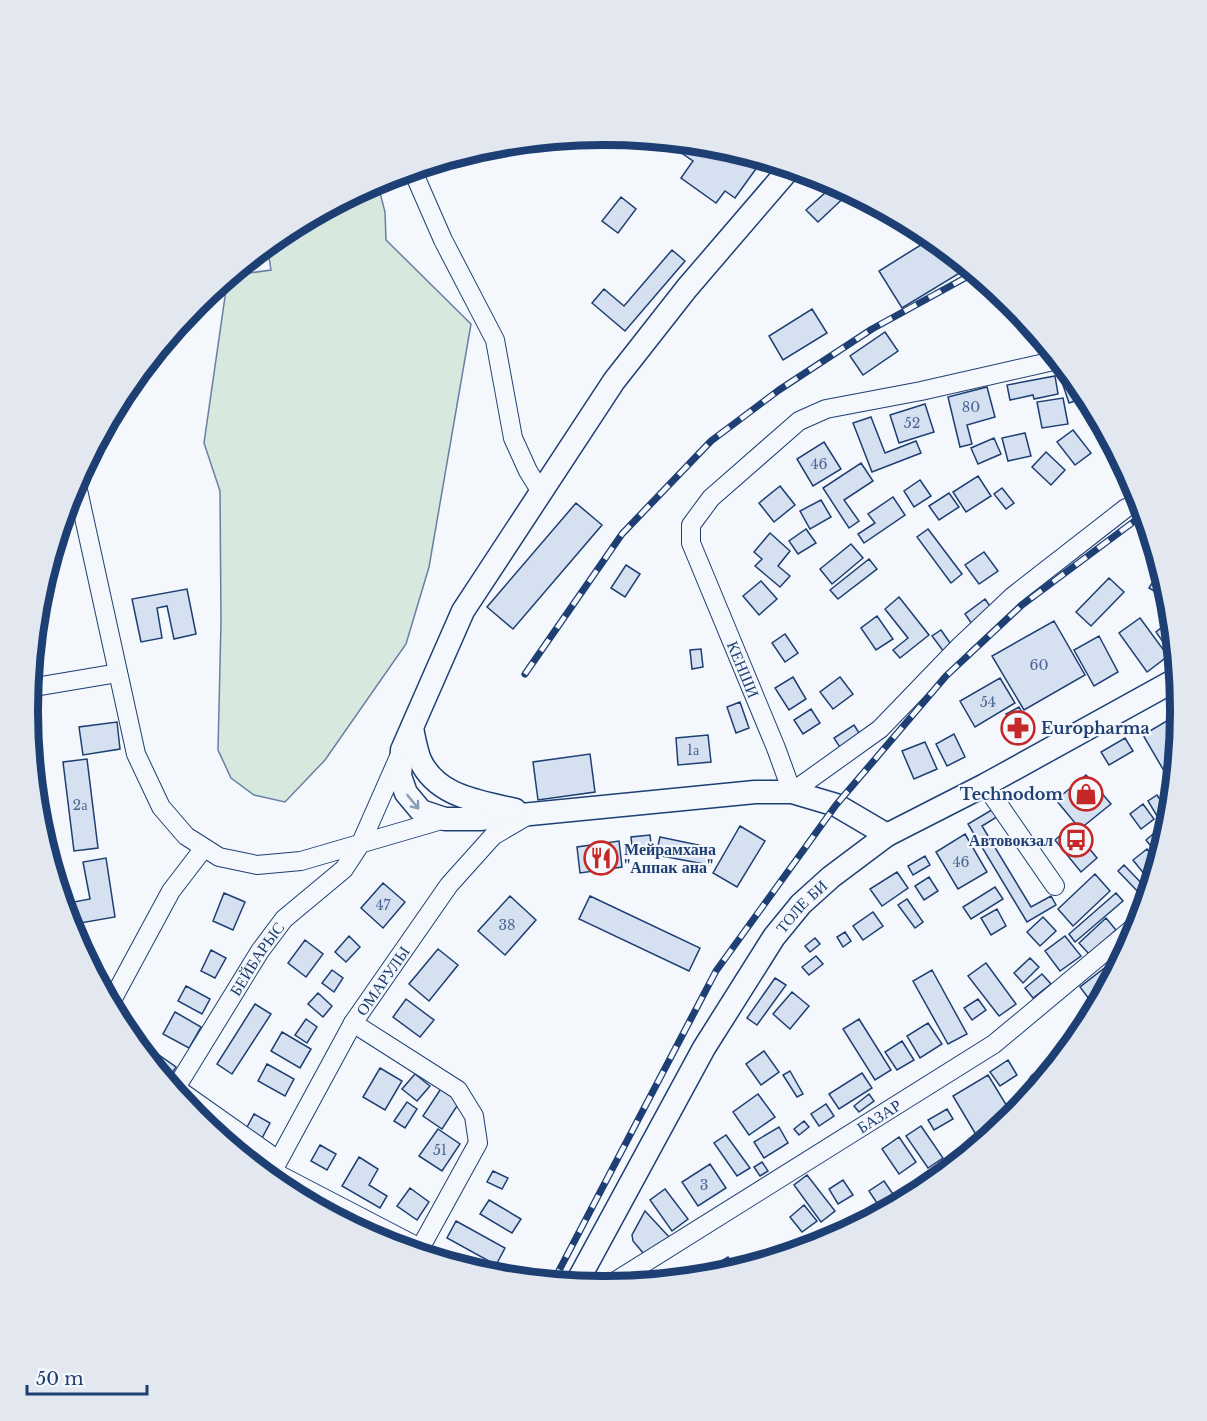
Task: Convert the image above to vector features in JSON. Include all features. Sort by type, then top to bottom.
[{"type":"main road","points":[[786,175],[687,288],[614,381],[463,611],[402,750],[400,776],[406,793],[421,811],[445,819],[480,819],[755,792],[792,792],[836,806],[887,835]]},
{"type":"main road","name":"ТОЛЕ БИ","points":[[581,1275],[704,1048],[774,937],[801,904],[831,876],[887,835],[985,785],[1169,684]]},
{"type":"main road","points":[[412,728],[420,759],[433,780],[455,795],[531,814]]},
{"type":"street","points":[[416,177],[443,240],[495,340],[513,438],[528,471],[541,492]]},
{"type":"street","name":"КЕНШИ","points":[[792,792],[691,543],[691,525],[711,498],[799,421],[826,409],[921,391],[1050,362]]},
{"type":"street","points":[[80,498],[136,754],[161,807],[186,836],[219,857],[257,866],[301,861],[445,819]]},
{"type":"street","points":[[792,792],[880,729],[960,646],[1013,596],[1126,508]]},
{"type":"street","points":[[39,686],[118,673]]},
{"type":"street","name":"БЕЙБАРЫС","points":[[178,1084],[260,951],[284,920],[344,869],[361,843],[402,750]]},
{"type":"street","points":[[985,785],[1056,886]]},
{"type":"street","name":"ОМАРУЛЫ","points":[[273,1170],[353,1023],[449,885],[468,861],[493,836],[531,814]]},
{"type":"street","points":[[115,996],[171,891],[204,848]]},
{"type":"street","name":"БАЗАР","points":[[624,1275],[994,1044],[1121,938]]},
{"type":"street","points":[[353,1023],[458,1090],[474,1116],[478,1143],[422,1246]]},
{"type":"street","points":[[220,1127],[271,1169]]},
{"type":"street","points":[[274,1171],[385,1232]]},
{"type":"shaded area","points":[[380,191],[385,212],[386,240],[471,324],[429,567],[406,644],[325,760],[285,802],[254,795],[231,778],[218,750],[221,622],[220,491],[204,443],[226,289],[243,274],[271,270],[269,254],[321,220]]},
{"type":"building","points":[[682,150],[714,155],[758,166],[735,198],[725,191],[716,203],[681,178],[693,161],[680,152]]},
{"type":"building","points":[[827,191],[843,198],[818,222],[806,210]]},
{"type":"building","points":[[621,197],[636,209],[618,233],[602,221]]},
{"type":"building","points":[[923,244],[961,272],[902,308],[879,271]]},
{"type":"building","points":[[672,250],[685,261],[625,331],[592,303],[604,289],[624,306]]},
{"type":"building","points":[[812,309],[827,333],[783,360],[769,336]]},
{"type":"building","points":[[885,332],[898,351],[863,375],[850,356]]},
{"type":"building","points":[[1055,376],[1058,394],[1034,399],[1033,395],[1010,400],[1007,385]]},
{"type":"building","points":[[1066,384],[1077,400],[1069,403],[1063,385]]},
{"type":"building","points":[[987,387],[995,417],[967,425],[972,444],[960,447],[948,397]]},
{"type":"building","points":[[1063,398],[1068,424],[1042,428],[1037,402]]},
{"type":"building","points":[[925,404],[934,432],[899,443],[890,415]]},
{"type":"building","points":[[871,417],[885,453],[916,441],[921,453],[872,472],[853,423]]},
{"type":"building","points":[[1073,430],[1091,453],[1075,465],[1057,442]]},
{"type":"building","points":[[1025,433],[1031,456],[1008,461],[1002,438]]},
{"type":"building","points":[[994,438],[1001,454],[978,464],[971,448]]},
{"type":"building","points":[[824,442],[841,469],[813,486],[797,459]]},
{"type":"building","points":[[1046,452],[1065,470],[1051,485],[1032,467]]},
{"type":"building","points":[[861,463],[873,481],[844,500],[859,521],[849,528],[823,488]]},
{"type":"building","points":[[978,476],[991,496],[966,512],[953,492]]},
{"type":"building","points":[[920,480],[931,496],[914,507],[904,491]]},
{"type":"building","points":[[780,486],[795,505],[774,522],[759,503]]},
{"type":"building","points":[[1002,488],[1014,503],[1006,509],[994,494]]},
{"type":"building","points":[[949,493],[959,507],[939,520],[929,506]]},
{"type":"building","points":[[893,497],[905,515],[864,543],[858,534],[875,523],[868,514]]},
{"type":"building","points":[[821,500],[831,517],[810,529],[800,511]]},
{"type":"building","points":[[576,503],[602,525],[513,629],[487,607]]},
{"type":"building","points":[[806,529],[816,543],[798,554],[789,541]]},
{"type":"building","points":[[928,529],[962,574],[951,583],[917,537]]},
{"type":"building","points":[[770,533],[790,551],[778,566],[790,576],[780,587],[755,566],[762,559],[754,552]]},
{"type":"building","points":[[851,544],[863,558],[832,584],[820,569]]},
{"type":"building","points":[[984,552],[998,571],[979,584],[965,565]]},
{"type":"building","points":[[869,559],[877,569],[838,599],[830,590]]},
{"type":"building","points":[[626,565],[640,574],[625,597],[611,588]]},
{"type":"building","points":[[1109,578],[1124,592],[1091,626],[1076,612]]},
{"type":"building","points":[[1154,580],[1157,593],[1149,588]]},
{"type":"building","points":[[761,581],[777,599],[759,615],[743,596]]},
{"type":"building","points":[[187,589],[196,634],[174,639],[167,606],[157,608],[162,638],[141,642],[132,599]]},
{"type":"building","points":[[899,597],[929,635],[900,658],[893,650],[908,638],[885,609]]},
{"type":"building","points":[[985,599],[994,612],[974,627],[965,614]]},
{"type":"building","points":[[877,616],[893,639],[876,650],[861,628]]},
{"type":"building","points":[[1140,618],[1167,657],[1147,672],[1119,633]]},
{"type":"building","points":[[1054,621],[1085,675],[1024,710],[992,656]]},
{"type":"building","points":[[1163,626],[1166,646],[1156,632]]},
{"type":"building","points":[[941,630],[955,650],[947,656],[932,636]]},
{"type":"building","points":[[785,634],[798,653],[785,662],[772,643]]},
{"type":"building","points":[[1099,636],[1118,672],[1094,686],[1074,650]]},
{"type":"building","points":[[701,649],[703,667],[692,669],[690,650]]},
{"type":"building","points":[[793,677],[806,699],[789,710],[775,688]]},
{"type":"building","points":[[840,677],[853,694],[833,709],[820,692]]},
{"type":"building","points":[[1000,678],[1015,703],[975,727],[960,701]]},
{"type":"building","points":[[740,702],[749,728],[736,733],[727,707]]},
{"type":"building","points":[[1019,707],[1031,728],[1019,735],[1006,714]]},
{"type":"building","points":[[811,709],[820,723],[803,734],[794,720]]},
{"type":"building","points":[[1170,719],[1166,774],[1143,735]]},
{"type":"building","points":[[117,722],[120,749],[83,755],[79,727]]},
{"type":"building","points":[[854,725],[861,736],[841,749],[834,738]]},
{"type":"building","points":[[954,734],[965,757],[947,766],[936,744]]},
{"type":"building","points":[[708,735],[711,762],[678,765],[676,738]]},
{"type":"building","points":[[1125,738],[1133,751],[1109,765],[1101,752]]},
{"type":"building","points":[[925,742],[937,769],[914,779],[902,751]]},
{"type":"building","points":[[590,754],[595,792],[538,800],[533,762]]},
{"type":"building","points":[[87,759],[98,848],[74,851],[63,762]]},
{"type":"building","points":[[1086,775],[1111,804],[1080,829],[1056,800]]},
{"type":"building","points":[[1157,795],[1162,803],[1159,820],[1148,801]]},
{"type":"building","points":[[1143,804],[1154,819],[1141,829],[1130,814]]},
{"type":"building","points":[[995,808],[1000,815],[982,826],[1031,907],[1051,896],[1056,905],[1027,922],[968,824]]},
{"type":"building","points":[[740,826],[765,841],[737,887],[713,873]]},
{"type":"building","points":[[1071,826],[1097,858],[1081,872],[1055,840]]},
{"type":"building","points":[[1156,831],[1152,848],[1146,840]]},
{"type":"building","points":[[965,834],[987,872],[958,889],[936,852]]},
{"type":"building","points":[[650,835],[652,853],[633,855],[631,837]]},
{"type":"building","points":[[660,837],[713,848],[710,865],[656,855]]},
{"type":"building","points":[[619,841],[622,867],[580,873],[577,847]]},
{"type":"building","points":[[1147,849],[1151,854],[1145,874],[1133,860]]},
{"type":"building","points":[[925,856],[930,865],[913,875],[908,866]]},
{"type":"building","points":[[106,858],[115,917],[80,923],[72,902],[90,899],[83,862]]},
{"type":"building","points":[[1124,865],[1142,883],[1139,893],[1118,871]]},
{"type":"building","points":[[897,872],[908,888],[882,906],[870,889]]},
{"type":"building","points":[[1095,874],[1110,891],[1073,926],[1058,909]]},
{"type":"building","points":[[929,877],[938,891],[924,900],[915,886]]},
{"type":"building","points":[[383,883],[405,902],[383,928],[361,908]]},
{"type":"building","points":[[995,887],[1003,899],[971,919],[963,907]]},
{"type":"building","points":[[224,893],[245,902],[233,930],[213,921]]},
{"type":"building","points":[[1116,893],[1123,901],[1075,942],[1069,934]]},
{"type":"building","points":[[510,896],[536,920],[505,955],[478,931]]},
{"type":"building","points":[[590,896],[700,948],[689,971],[579,919]]},
{"type":"building","points":[[907,899],[923,922],[915,928],[898,905]]},
{"type":"building","points":[[997,909],[1006,926],[991,935],[981,918]]},
{"type":"building","points":[[873,912],[883,926],[863,940],[853,926]]},
{"type":"building","points":[[1043,917],[1056,931],[1040,946],[1027,932]]},
{"type":"building","points":[[1106,918],[1116,930],[1089,954],[1079,943]]},
{"type":"building","points":[[845,932],[851,941],[843,947],[837,937]]},
{"type":"building","points":[[349,936],[360,947],[346,962],[335,952]]},
{"type":"building","points":[[1065,936],[1081,956],[1060,971],[1045,951]]},
{"type":"building","points":[[815,938],[820,944],[810,952],[805,946]]},
{"type":"building","points":[[305,940],[323,954],[306,977],[288,963]]},
{"type":"building","points":[[438,949],[458,965],[429,1001],[409,984]]},
{"type":"building","points":[[211,950],[226,958],[215,978],[201,971]]},
{"type":"building","points":[[816,956],[823,964],[809,975],[802,967]]},
{"type":"building","points":[[1030,958],[1039,967],[1023,983],[1014,973]]},
{"type":"building","points":[[986,963],[1016,1004],[999,1016],[968,976]]},
{"type":"building","points":[[1109,964],[1090,1000],[1080,987]]},
{"type":"building","points":[[332,970],[343,978],[334,992],[322,983]]},
{"type":"building","points":[[932,970],[967,1034],[948,1044],[913,981]]},
{"type":"building","points":[[1042,974],[1051,984],[1033,998],[1025,988]]},
{"type":"building","points":[[775,978],[786,985],[757,1025],[747,1018]]},
{"type":"building","points":[[186,986],[210,999],[202,1014],[178,1001]]},
{"type":"building","points":[[792,992],[809,1006],[790,1029],[773,1014]]},
{"type":"building","points":[[318,993],[332,1006],[323,1017],[308,1004]]},
{"type":"building","points":[[406,999],[434,1020],[420,1037],[393,1017]]},
{"type":"building","points":[[978,999],[986,1010],[972,1020],[964,1008]]},
{"type":"building","points":[[255,1004],[271,1014],[232,1074],[217,1064]]},
{"type":"building","points":[[175,1012],[201,1027],[189,1048],[163,1034]]},
{"type":"building","points":[[306,1019],[317,1027],[307,1043],[295,1035]]},
{"type":"building","points":[[859,1019],[891,1070],[875,1080],[843,1029]]},
{"type":"building","points":[[928,1023],[942,1044],[920,1058],[907,1036]]},
{"type":"building","points":[[282,1032],[311,1049],[300,1068],[271,1051]]},
{"type":"building","points":[[902,1041],[914,1060],[897,1070],[885,1052]]},
{"type":"building","points":[[151,1051],[176,1067],[171,1075],[154,1055]]},
{"type":"building","points":[[764,1051],[779,1072],[761,1085],[746,1064]]},
{"type":"building","points":[[1008,1060],[1017,1075],[1000,1086],[990,1072]]},
{"type":"building","points":[[267,1064],[294,1079],[285,1096],[258,1081]]},
{"type":"building","points":[[380,1068],[402,1081],[385,1110],[363,1097]]},
{"type":"building","points":[[790,1071],[803,1094],[797,1097],[783,1075]]},
{"type":"building","points":[[862,1073],[872,1088],[839,1109],[829,1094]]},
{"type":"building","points":[[415,1074],[430,1086],[417,1101],[402,1089]]},
{"type":"building","points":[[988,1075],[1008,1107],[977,1136],[953,1096]]},
{"type":"building","points":[[442,1087],[461,1100],[442,1129],[423,1116]]},
{"type":"building","points":[[758,1094],[775,1117],[749,1135],[733,1112]]},
{"type":"building","points":[[869,1094],[874,1101],[859,1112],[854,1106]]},
{"type":"building","points":[[407,1102],[417,1109],[405,1128],[394,1121]]},
{"type":"building","points":[[826,1104],[834,1116],[819,1126],[811,1114]]},
{"type":"building","points":[[947,1109],[953,1119],[934,1130],[928,1120]]},
{"type":"building","points":[[254,1114],[270,1123],[261,1140],[245,1131]]},
{"type":"building","points":[[804,1121],[809,1127],[799,1135],[794,1129]]},
{"type":"building","points":[[921,1126],[943,1158],[928,1168],[906,1136]]},
{"type":"building","points":[[779,1127],[788,1143],[764,1158],[754,1142]]},
{"type":"building","points":[[438,1129],[460,1144],[442,1171],[419,1156]]},
{"type":"building","points":[[726,1135],[750,1168],[737,1176],[714,1143]]},
{"type":"building","points":[[899,1137],[916,1162],[899,1174],[882,1149]]},
{"type":"building","points":[[320,1145],[336,1154],[327,1170],[311,1161]]},
{"type":"building","points":[[359,1157],[378,1169],[369,1185],[387,1196],[380,1208],[342,1186]]},
{"type":"building","points":[[762,1162],[768,1171],[760,1176],[754,1167]]},
{"type":"building","points":[[710,1164],[726,1188],[698,1206],[682,1182]]},
{"type":"building","points":[[493,1171],[508,1178],[502,1189],[487,1182]]},
{"type":"building","points":[[807,1175],[835,1211],[821,1222],[794,1185]]},
{"type":"building","points":[[843,1180],[853,1195],[838,1204],[829,1189]]},
{"type":"building","points":[[884,1181],[894,1196],[878,1205],[869,1191]]},
{"type":"building","points":[[410,1188],[429,1202],[417,1220],[397,1206]]},
{"type":"building","points":[[665,1189],[688,1219],[672,1231],[650,1200]]},
{"type":"building","points":[[489,1200],[521,1219],[512,1233],[480,1214]]},
{"type":"building","points":[[804,1205],[817,1221],[802,1232],[790,1217]]},
{"type":"building","points":[[645,1211],[671,1239],[644,1254],[633,1241],[632,1235]]},
{"type":"building","points":[[456,1221],[505,1248],[496,1265],[447,1238]]},
{"type":"building","points":[[728,1257],[731,1262],[714,1266]]},
{"type":"railway","points":[[525,674],[622,534],[711,441],[779,390],[872,329],[967,277]]},
{"type":"railway","points":[[557,1274],[716,971],[836,805],[946,676],[1022,605],[1136,520]]},
{"type":"place","name":"Europharma","points":[[1018,728]]},
{"type":"place","name":"Technodom","points":[[1086,794]]},
{"type":"place","name":"Автовокзал","points":[[1076,840]]},
{"type":"place","name":"Мейрамхана \"Аппак ана\"","points":[[601,858]]}]
